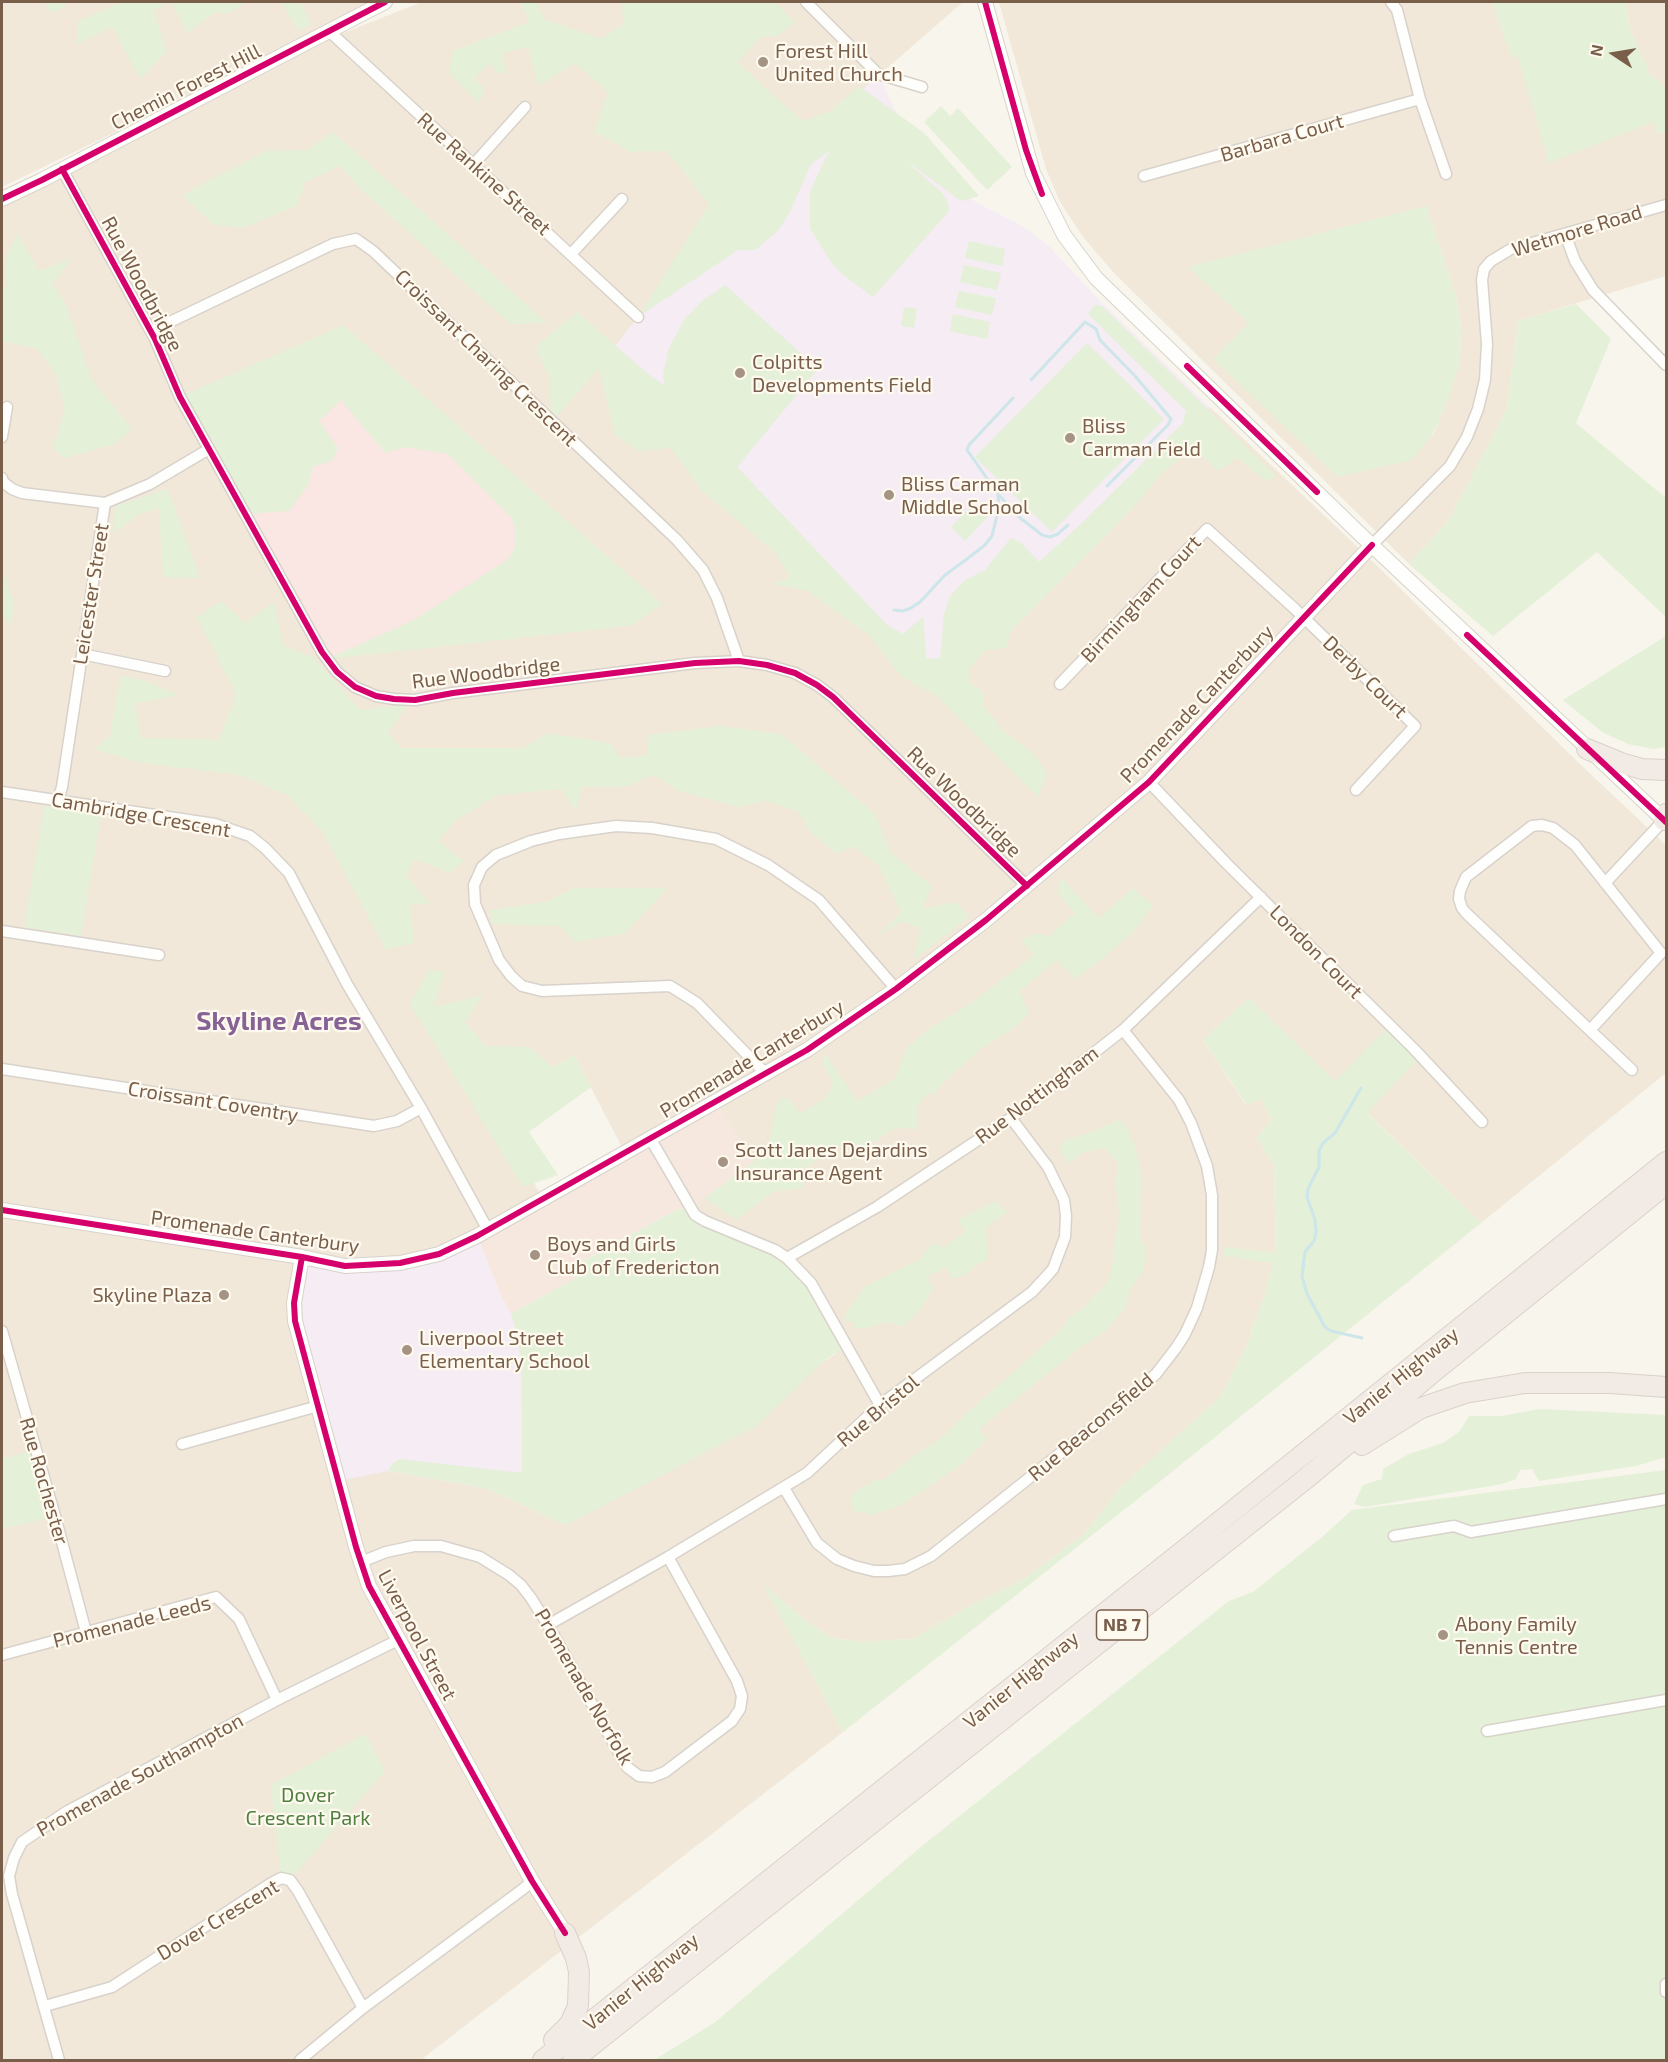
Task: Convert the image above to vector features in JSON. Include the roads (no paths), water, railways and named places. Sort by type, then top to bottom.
[{"type":"highway","points":[[1587,749],[1642,769],[1666,770]]},
{"type":"highway","name":"Vanier Highway","points":[[543,2061],[1183,1551],[1666,1162]]},
{"type":"highway","name":"Vanier Highway","points":[[573,2061],[1303,1481],[1433,1372],[1666,1184]]},
{"type":"highway","points":[[1303,1481],[1421,1408],[1466,1393],[1525,1383],[1610,1383],[1666,1387]]},
{"type":"highway","points":[[533,2061],[570,2024],[578,2006],[579,1972],[576,1958],[565,1933]]},
{"type":"street","name":"Chemin Forest Hill","points":[[2,199],[385,2]]},
{"type":"street","points":[[806,2],[878,74],[922,87]]},
{"type":"street","points":[[985,2],[1033,173],[1064,235],[1105,287],[1587,749],[1666,819],[1605,883]]},
{"type":"street","points":[[1391,2],[1397,10],[1420,99],[1446,174]]},
{"type":"street","name":"Rue Rankine Street","points":[[329,31],[638,317]]},
{"type":"street","name":"Barbara Court","points":[[1144,176],[1420,99]]},
{"type":"street","points":[[473,165],[525,107]]},
{"type":"street","name":"Rue Woodbridge","points":[[62,169],[151,331],[180,397],[322,652],[337,672],[356,687],[376,696],[415,700],[453,693],[695,663],[739,662],[767,665],[795,673],[833,697],[1027,886]]},
{"type":"street","points":[[571,254],[622,199]]},
{"type":"street","name":"Wetmore Road","points":[[1372,545],[1449,466],[1478,409],[1485,380],[1487,344],[1486,316],[1481,294],[1484,269],[1491,261],[1511,249],[1666,205]]},
{"type":"street","points":[[1565,234],[1575,261],[1593,290],[1666,365]]},
{"type":"street","name":"Croissant Charing Crescent","points":[[151,331],[333,244],[356,239],[381,259],[677,540],[703,570],[717,598],[739,662]]},
{"type":"street","points":[[2,437],[7,407]]},
{"type":"street","name":"Leicester Street","points":[[58,800],[62,787],[105,503],[150,484],[208,449]]},
{"type":"street","points":[[2,478],[3,482],[21,493],[105,503]]},
{"type":"street","name":"Birmingham Court","points":[[1060,684],[1207,529],[1303,617]]},
{"type":"street","name":"Promenade Canterbury","points":[[2,1210],[302,1257],[345,1266],[399,1263],[439,1254],[488,1230],[807,1050],[896,989],[986,920],[1149,782],[1372,545]]},
{"type":"street","name":"Derby Court","points":[[1303,617],[1415,726],[1356,790]]},
{"type":"street","points":[[82,654],[165,671]]},
{"type":"street","name":"London Court","points":[[1149,782],[1414,1049],[1482,1122]]},
{"type":"street","name":"Cambridge Crescent","points":[[2,792],[215,825],[250,836],[265,848],[289,873],[347,984],[421,1108],[488,1230]]},
{"type":"street","points":[[1590,1030],[1664,956],[1575,845],[1553,828],[1542,825],[1532,826],[1466,877],[1460,891],[1460,899],[1466,913],[1632,1070]]},
{"type":"street","points":[[765,1073],[698,1003],[669,986],[542,991],[522,986],[499,960],[475,904],[474,885],[483,867],[496,855],[531,842],[559,834],[616,826],[652,828],[716,839],[768,865],[819,900],[896,989]]},
{"type":"street","name":"Rue Nottingham","points":[[787,1258],[877,1207],[1011,1118],[1123,1030],[1261,897]]},
{"type":"street","points":[[2,931],[159,955]]},
{"type":"street","name":"Rue Beaconsfield","points":[[784,1488],[817,1543],[837,1559],[874,1571],[896,1571],[912,1566],[931,1556],[960,1534],[1126,1401],[1156,1374],[1176,1348],[1197,1308],[1209,1267],[1212,1250],[1212,1196],[1206,1166],[1191,1123],[1179,1100],[1123,1030]]},
{"type":"street","name":"Croissant Coventry","points":[[2,1069],[374,1126],[397,1121],[421,1108]]},
{"type":"street","name":"Rue Bristol","points":[[548,1625],[668,1557],[807,1473],[879,1405],[1032,1292],[1053,1269],[1065,1237],[1066,1216],[1064,1200],[1048,1167],[1011,1118]]},
{"type":"street","points":[[650,1138],[695,1215],[775,1250],[787,1258],[811,1283],[879,1405]]},
{"type":"street","name":"Liverpool Street","points":[[302,1257],[294,1303],[295,1321],[369,1586],[532,1881],[565,1933]]},
{"type":"street","name":"Rue Rochester","points":[[2,1332],[86,1632]]},
{"type":"street","points":[[182,1444],[318,1406]]},
{"type":"street","points":[[1394,1536],[1454,1526],[1471,1532],[1666,1499]]},
{"type":"street","name":"Promenade Norfolk","points":[[361,1562],[386,1552],[414,1546],[441,1546],[462,1551],[495,1565],[521,1585],[548,1625],[627,1767],[639,1776],[652,1777],[665,1772],[732,1721],[740,1709],[742,1696],[737,1681],[668,1557]]},
{"type":"street","name":"Promenade Leeds","points":[[2,1655],[216,1597],[239,1619],[277,1700]]},
{"type":"street","name":"Promenade Southampton","points":[[59,2061],[12,1894],[9,1876],[22,1842],[66,1812],[277,1700],[398,1640]]},
{"type":"street","points":[[1487,1731],[1666,1700]]},
{"type":"street","name":"Dover Crescent","points":[[45,2006],[112,1987],[281,1878],[290,1880],[298,1891],[363,2008]]},
{"type":"street","points":[[300,2061],[363,2008],[532,1881]]},
{"type":"street","points":[[1666,1984],[1666,1992]]},
{"type":"waterway","points":[[1085,322],[1096,329],[1100,340],[1136,377],[1171,419],[1168,425],[1107,486]]},
{"type":"waterway","points":[[1031,380],[1085,322]]},
{"type":"waterway","points":[[894,610],[903,611],[920,602],[945,575],[985,545],[992,536],[999,507],[998,494],[967,450],[969,445],[1013,398]]},
{"type":"waterway","points":[[998,494],[1019,517],[1042,535],[1050,537],[1058,534],[1068,525]]},
{"type":"waterway","points":[[1361,1088],[1335,1133],[1323,1143],[1319,1151],[1319,1167],[1308,1189],[1307,1197],[1315,1220],[1316,1232],[1314,1241],[1305,1252],[1302,1276],[1307,1294],[1325,1327],[1331,1331],[1362,1338]]},
{"type":"place","name":"Forest Hill United Church","points":[[763,62]]},
{"type":"place","name":"Colpitts Developments Field","points":[[740,373]]},
{"type":"place","name":"Bliss Carman Field","points":[[1070,438]]},
{"type":"place","name":"Bliss Carman Middle School","points":[[889,495]]},
{"type":"place","name":"Scott Janes Dejardins Insurance Agent","points":[[723,1162]]},
{"type":"place","name":"Boys and Girls Club of Fredericton","points":[[535,1255]]},
{"type":"place","name":"Skyline Plaza","points":[[224,1295]]},
{"type":"place","name":"Liverpool Street Elementary School","points":[[407,1350]]},
{"type":"place","name":"Abony Family Tennis Centre","points":[[1443,1635]]},
{"type":"district","name":"Skyline Acres","points":[[279,1021]]},
{"type":"park label","name":"Dover Crescent Park","points":[[308,1806]]}]
